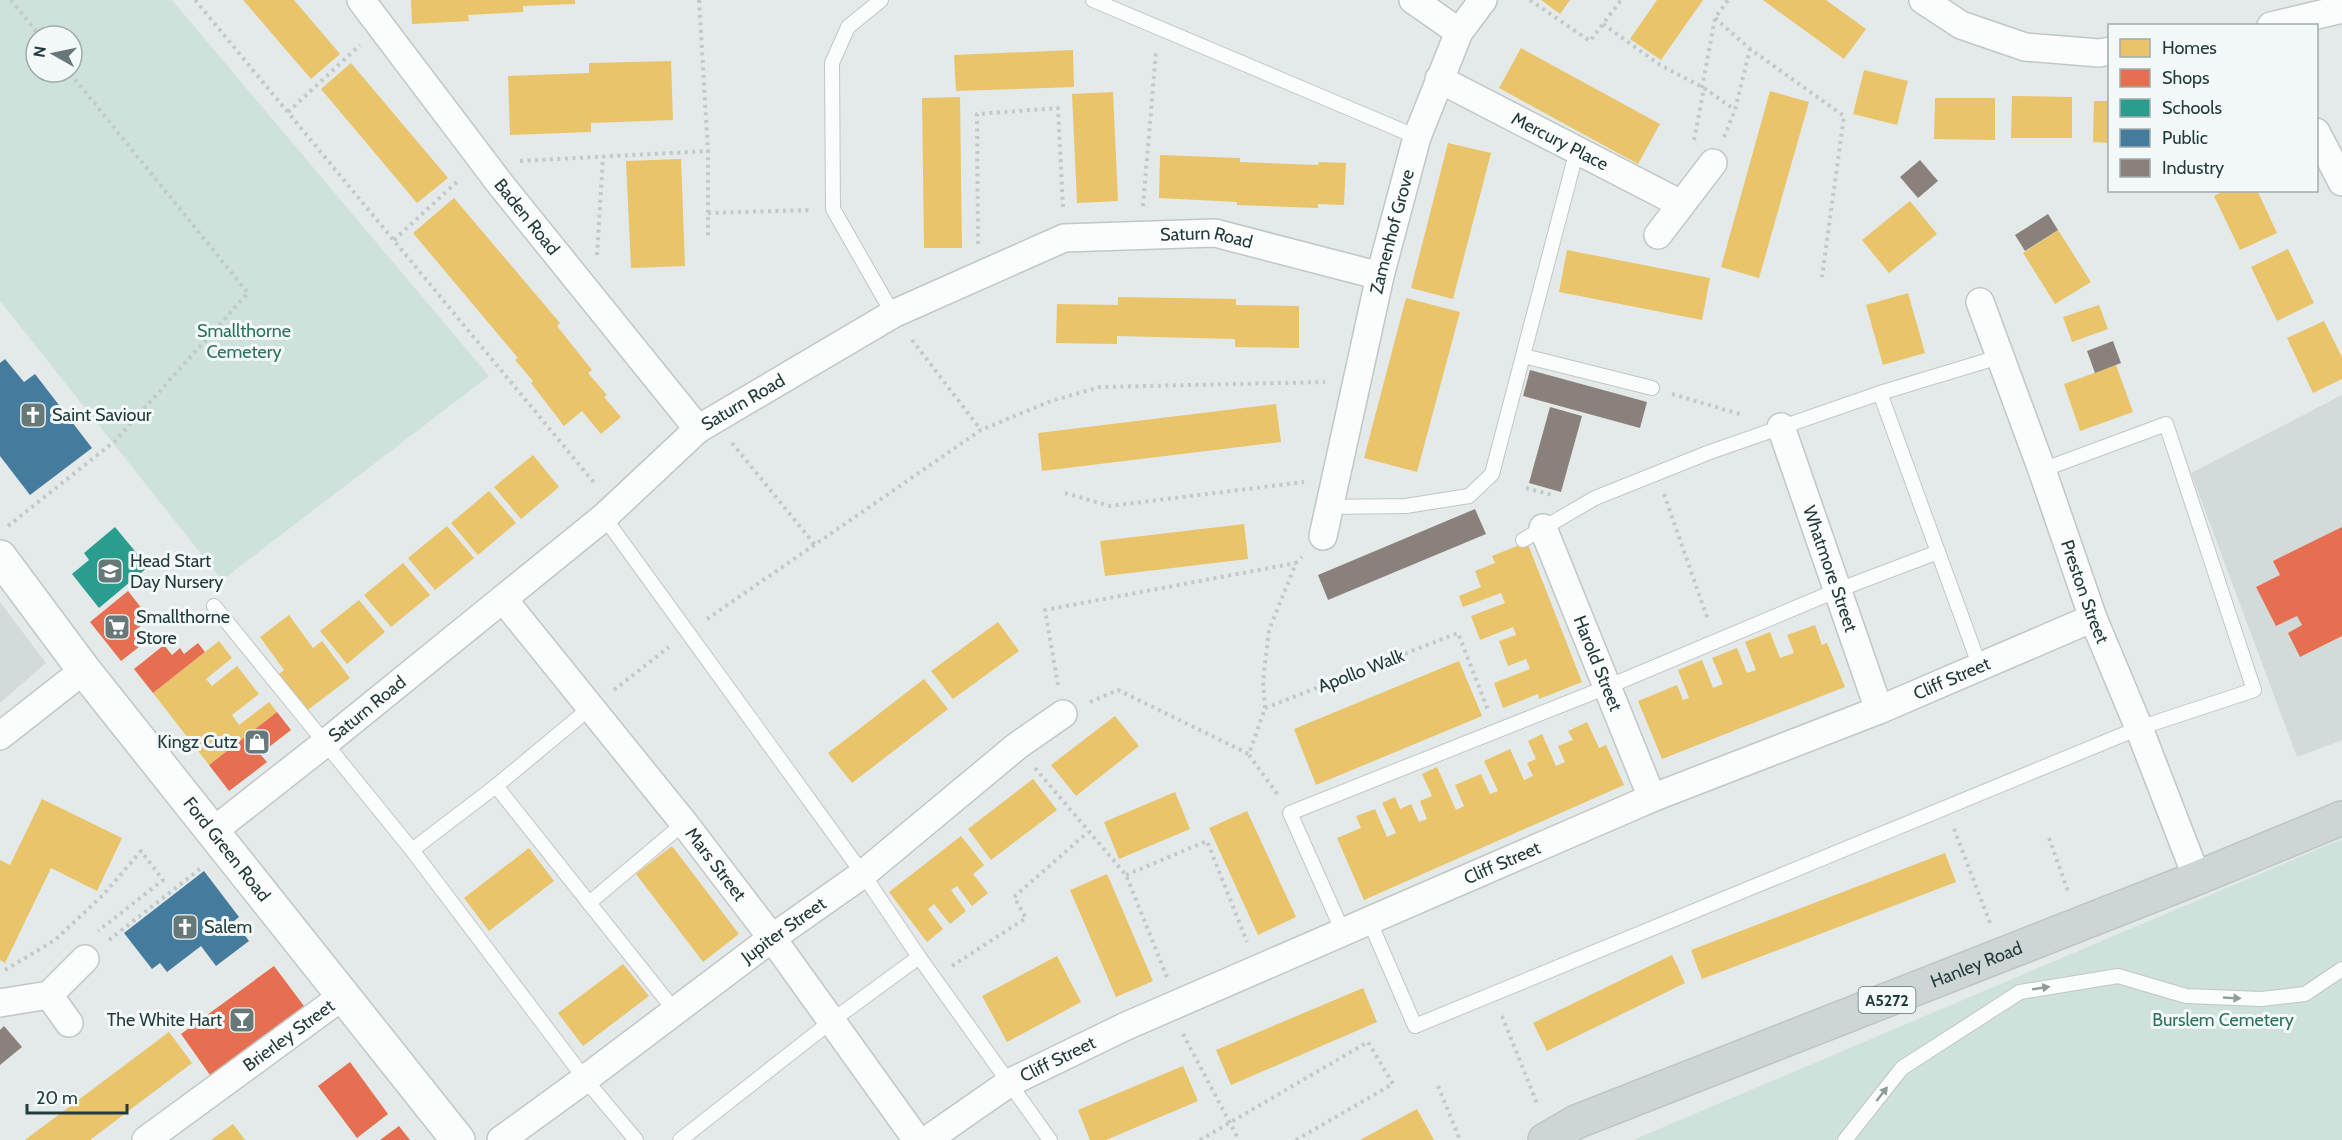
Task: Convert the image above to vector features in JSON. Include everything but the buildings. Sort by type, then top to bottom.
[{"type":"main road","name":"Ford Green Road","points":[[2,543],[84,670],[458,1140]]},
{"type":"main road","name":"Hanley Road","points":[[1548,1139],[1576,1122],[2197,878],[2342,818]]},
{"type":"street","name":"Baden Road","points":[[361,0],[483,161],[594,300],[706,425]]},
{"type":"street","points":[[1413,0],[1459,32]]},
{"type":"street","name":"Zamenhof Grove","points":[[1323,536],[1380,276],[1417,137],[1459,32],[1483,0]]},
{"type":"street","points":[[1923,0],[1961,25],[2025,47],[2108,51]]},
{"type":"street","points":[[2285,24],[2342,9]]},
{"type":"street","name":"Mercury Place","points":[[1439,79],[1681,204]]},
{"type":"street","points":[[2318,136],[2342,182]]},
{"type":"street","points":[[1658,235],[1713,163]]},
{"type":"street","name":"Saturn Road","points":[[219,840],[324,744],[609,512],[706,425],[893,314],[1064,238],[1215,233],[1380,276]]},
{"type":"street","name":"Preston Street","points":[[1980,302],[2042,470],[2093,618],[2139,728],[2197,878]]},
{"type":"street","name":"Whatmore Street","points":[[1781,427],[1879,710]]},
{"type":"street","name":"Harold Street","points":[[1533,534],[1607,687],[1652,798]]},
{"type":"street","name":"Mars Street","points":[[503,599],[684,824],[772,938],[917,1140]]},
{"type":"street","name":"Cliff Street","points":[[927,1140],[1009,1083],[1173,1005],[1652,798],[1879,710],[2093,618]]},
{"type":"street","points":[[0,736],[84,670]]},
{"type":"street","name":"Jupiter Street","points":[[501,1140],[772,938],[863,874],[1017,746],[1063,714]]},
{"type":"street","points":[[0,1003],[49,995],[85,959]]},
{"type":"street","points":[[49,995],[69,1023]]},
{"type":"street","name":"Brierley Street","points":[[146,1140],[344,995]]},
{"type":"lane","points":[[881,0],[848,27],[832,63],[833,209],[893,314]]},
{"type":"lane","points":[[1093,0],[1417,137]]},
{"type":"lane","points":[[1329,507],[1406,506],[1469,495],[1491,474],[1577,150]]},
{"type":"lane","points":[[1524,356],[1652,388]]},
{"type":"lane","points":[[1533,534],[1595,498],[1657,473],[1880,393],[1999,357]]},
{"type":"lane","points":[[1880,393],[1980,667]]},
{"type":"lane","points":[[1369,920],[1415,1026],[2139,728],[2254,690],[2166,424],[2042,470]]},
{"type":"lane","points":[[609,512],[687,633],[863,874],[919,957],[1050,1140]]},
{"type":"lane","points":[[1343,932],[1290,813],[1607,687],[1838,590],[1938,552]]},
{"type":"lane","points":[[214,606],[412,850],[585,1079],[636,1140]]},
{"type":"lane","points":[[412,850],[496,786],[590,708]]},
{"type":"lane","points":[[496,786],[675,1011]]},
{"type":"lane","points":[[589,903],[684,824]]},
{"type":"lane","points":[[680,1140],[833,1020],[919,957]]},
{"type":"lane","points":[[1845,1140],[1902,1068],[2020,992],[2118,976],[2186,996],[2261,999],[2305,994],[2342,969]]},
{"type":"path","points":[[11,0],[30,24]]},
{"type":"path","points":[[195,0],[394,240],[609,512]]},
{"type":"path","points":[[699,0],[708,151],[708,236]]},
{"type":"path","points":[[1530,0],[1590,41],[1621,0]]},
{"type":"path","points":[[1693,144],[1715,18],[1728,0]]},
{"type":"path","points":[[1715,18],[1750,49],[1845,116],[1822,277]]},
{"type":"path","points":[[1603,24],[1660,65],[1703,88],[1735,110]]},
{"type":"path","points":[[288,112],[380,26]]},
{"type":"path","points":[[1141,236],[1158,28]]},
{"type":"path","points":[[1713,163],[1735,110],[1750,49]]},
{"type":"path","points":[[2,543],[116,441],[248,293],[79,84]]},
{"type":"path","points":[[978,276],[977,114],[1058,108],[1064,238]]},
{"type":"path","points":[[394,240],[483,161],[708,151]]},
{"type":"path","points":[[594,300],[603,157]]},
{"type":"path","points":[[708,213],[833,209]]},
{"type":"path","points":[[893,314],[981,430]]},
{"type":"path","points":[[590,708],[687,633],[981,430],[1051,401],[1100,387],[1356,381]]},
{"type":"path","points":[[1652,388],[1781,427]]},
{"type":"path","points":[[706,425],[815,545]]},
{"type":"path","points":[[1657,473],[1715,641]]},
{"type":"path","points":[[1065,493],[1110,506],[1336,477]]},
{"type":"path","points":[[1249,754],[1265,708],[1263,681],[1269,630],[1296,563],[1044,610],[1063,714],[1118,690],[1249,754],[1290,813]]},
{"type":"path","name":"Apollo Walk","points":[[1265,708],[1458,633],[1496,730]]},
{"type":"path","points":[[1017,746],[1126,875],[1173,1005],[1239,1140]]},
{"type":"path","points":[[1945,807],[2002,955]]},
{"type":"path","points":[[958,976],[952,966],[1026,918],[1014,897],[1088,832]]},
{"type":"path","points":[[2049,838],[2080,924]]},
{"type":"path","points":[[85,959],[219,840]]},
{"type":"path","points":[[1126,875],[1208,841],[1257,969]]},
{"type":"path","points":[[0,971],[54,940],[103,895],[141,851],[163,880],[87,940],[85,959]]},
{"type":"path","points":[[1493,993],[1548,1139]]},
{"type":"path","points":[[1200,1140],[1368,1042],[1393,1084],[1296,1140]]},
{"type":"path","points":[[1438,1086],[1460,1140]]},
{"type":"shaded area","points":[[2342,395],[2342,740],[2297,757],[2191,473]]},
{"type":"shaded area","points":[[0,602],[46,663],[0,703]]},
{"type":"green space","name":"Smallthorne Cemetery","points":[[0,0],[172,0],[489,376],[222,580],[0,301]]},
{"type":"green space","name":"Burslem Cemetery","points":[[2342,839],[2342,1140],[1633,1140]]},
{"type":"place","name":"Saint Saviour","points":[[33,415]]},
{"type":"place","name":"Head Start Day Nursery","points":[[110,571]]},
{"type":"place","name":"Smallthorne Store","points":[[117,627]]},
{"type":"place","name":"Kingz Cutz","points":[[257,742]]},
{"type":"place","name":"Salem","points":[[185,927]]},
{"type":"place","name":"The White Hart","points":[[242,1020]]}]
